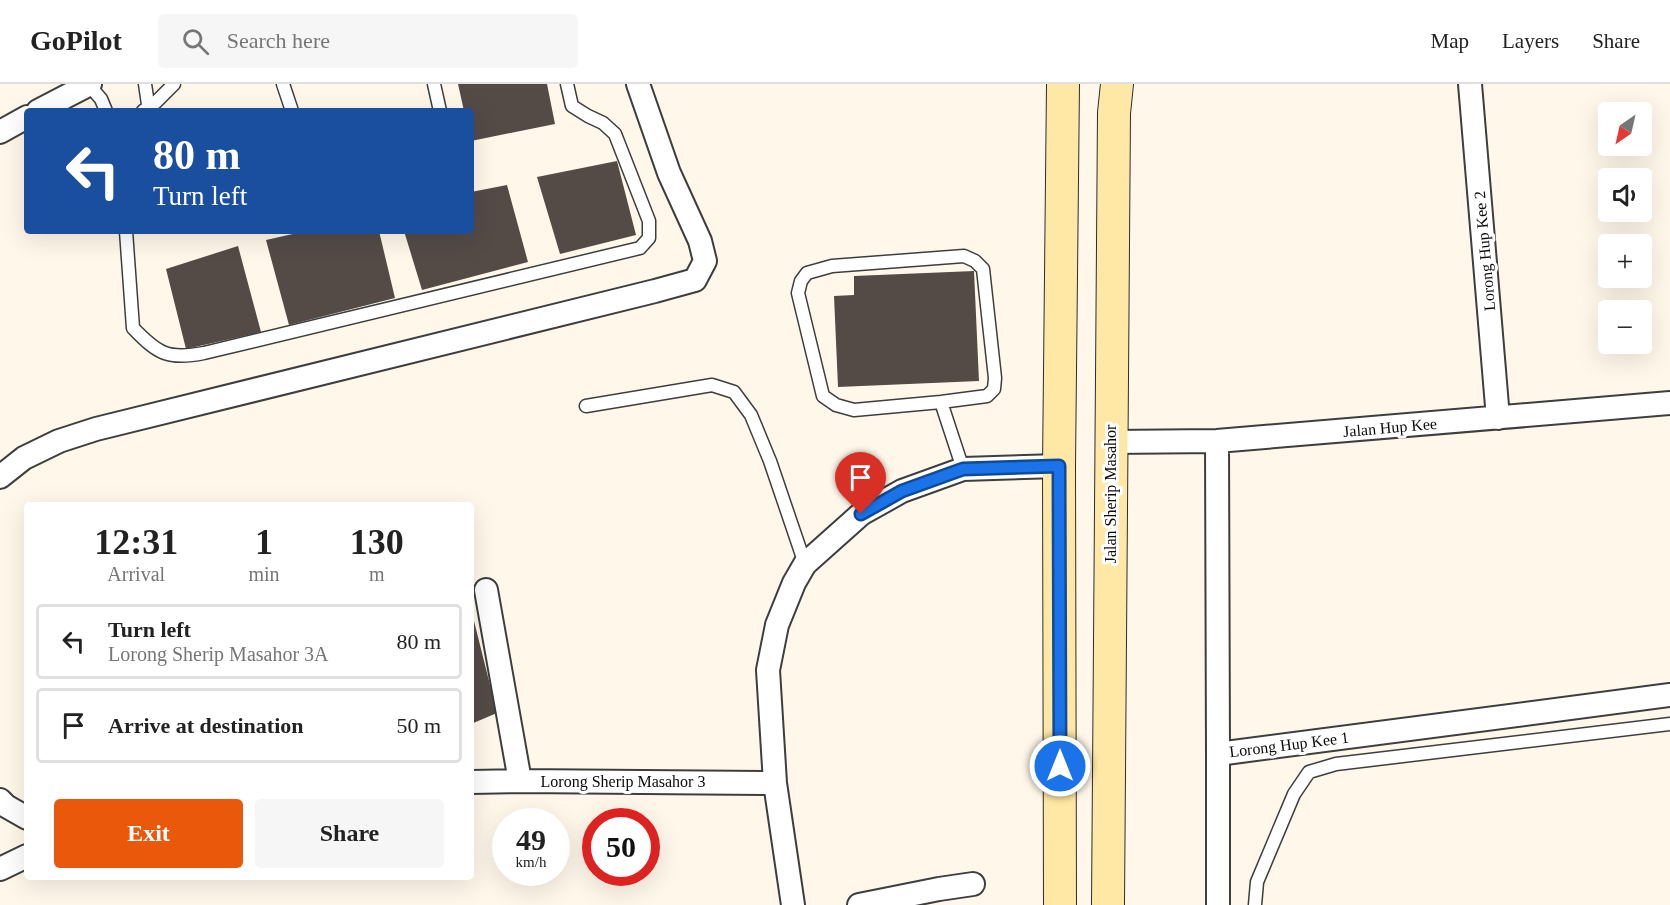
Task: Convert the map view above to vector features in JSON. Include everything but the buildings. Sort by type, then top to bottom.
[{"type":"main road","points":[[1060,905],[1059,466],[1063,84]]},
{"type":"main road","name":"Jalan Sherip Masahor","points":[[1108,905],[1110,442],[1114,113],[1117,84]]},
{"type":"street","points":[[44,108],[88,84]]},
{"type":"street","points":[[0,477],[24,458],[59,441],[96,429],[695,280],[705,261],[700,241],[669,173],[638,84]]},
{"type":"street","name":"Lorong Hup Kee 2","points":[[1470,84],[1498,418]]},
{"type":"street","points":[[0,132],[24,119]]},
{"type":"street","name":"Jalan Hup Kee","points":[[1110,442],[1217,441],[1670,403]]},
{"type":"street","name":"Lorong Hup Kee 1","points":[[1217,441],[1218,754],[1670,694]]},
{"type":"street","points":[[793,905],[775,783],[768,670],[777,625],[805,564],[861,514],[902,491],[963,469],[1059,466]]},
{"type":"street","points":[[486,590],[520,781]]},
{"type":"street","points":[[1218,754],[1218,905]]},
{"type":"street","name":"Lorong Sherip Masahor 3","points":[[474,782],[775,783]]},
{"type":"street","points":[[0,800],[24,816]]},
{"type":"street","points":[[0,869],[24,857]]},
{"type":"street","points":[[859,905],[973,884]]},
{"type":"lane","points":[[88,84],[101,99],[105,108]]},
{"type":"lane","points":[[145,84],[147,108]]},
{"type":"lane","points":[[149,108],[174,84]]},
{"type":"lane","points":[[283,84],[291,108]]},
{"type":"lane","points":[[434,84],[439,108]]},
{"type":"lane","points":[[126,234],[133,328],[147,343],[171,356],[204,353],[640,248],[649,238],[649,221],[615,134],[603,123],[573,106],[567,84]]},
{"type":"lane","points":[[964,256],[975,261],[983,269],[995,378],[994,389],[987,396],[941,402],[854,410],[836,405],[823,396],[798,293],[801,281],[807,273],[832,266],[964,256]]},
{"type":"lane","points":[[586,406],[712,384],[734,392],[751,415],[770,461],[805,564]]},
{"type":"lane","points":[[941,402],[963,469]]},
{"type":"lane","points":[[1255,905],[1257,882],[1294,794],[1309,772],[1336,764],[1670,724]]},
{"type":"route","points":[[861,514],[902,491],[963,469],[1059,466],[1060,766]]}]
